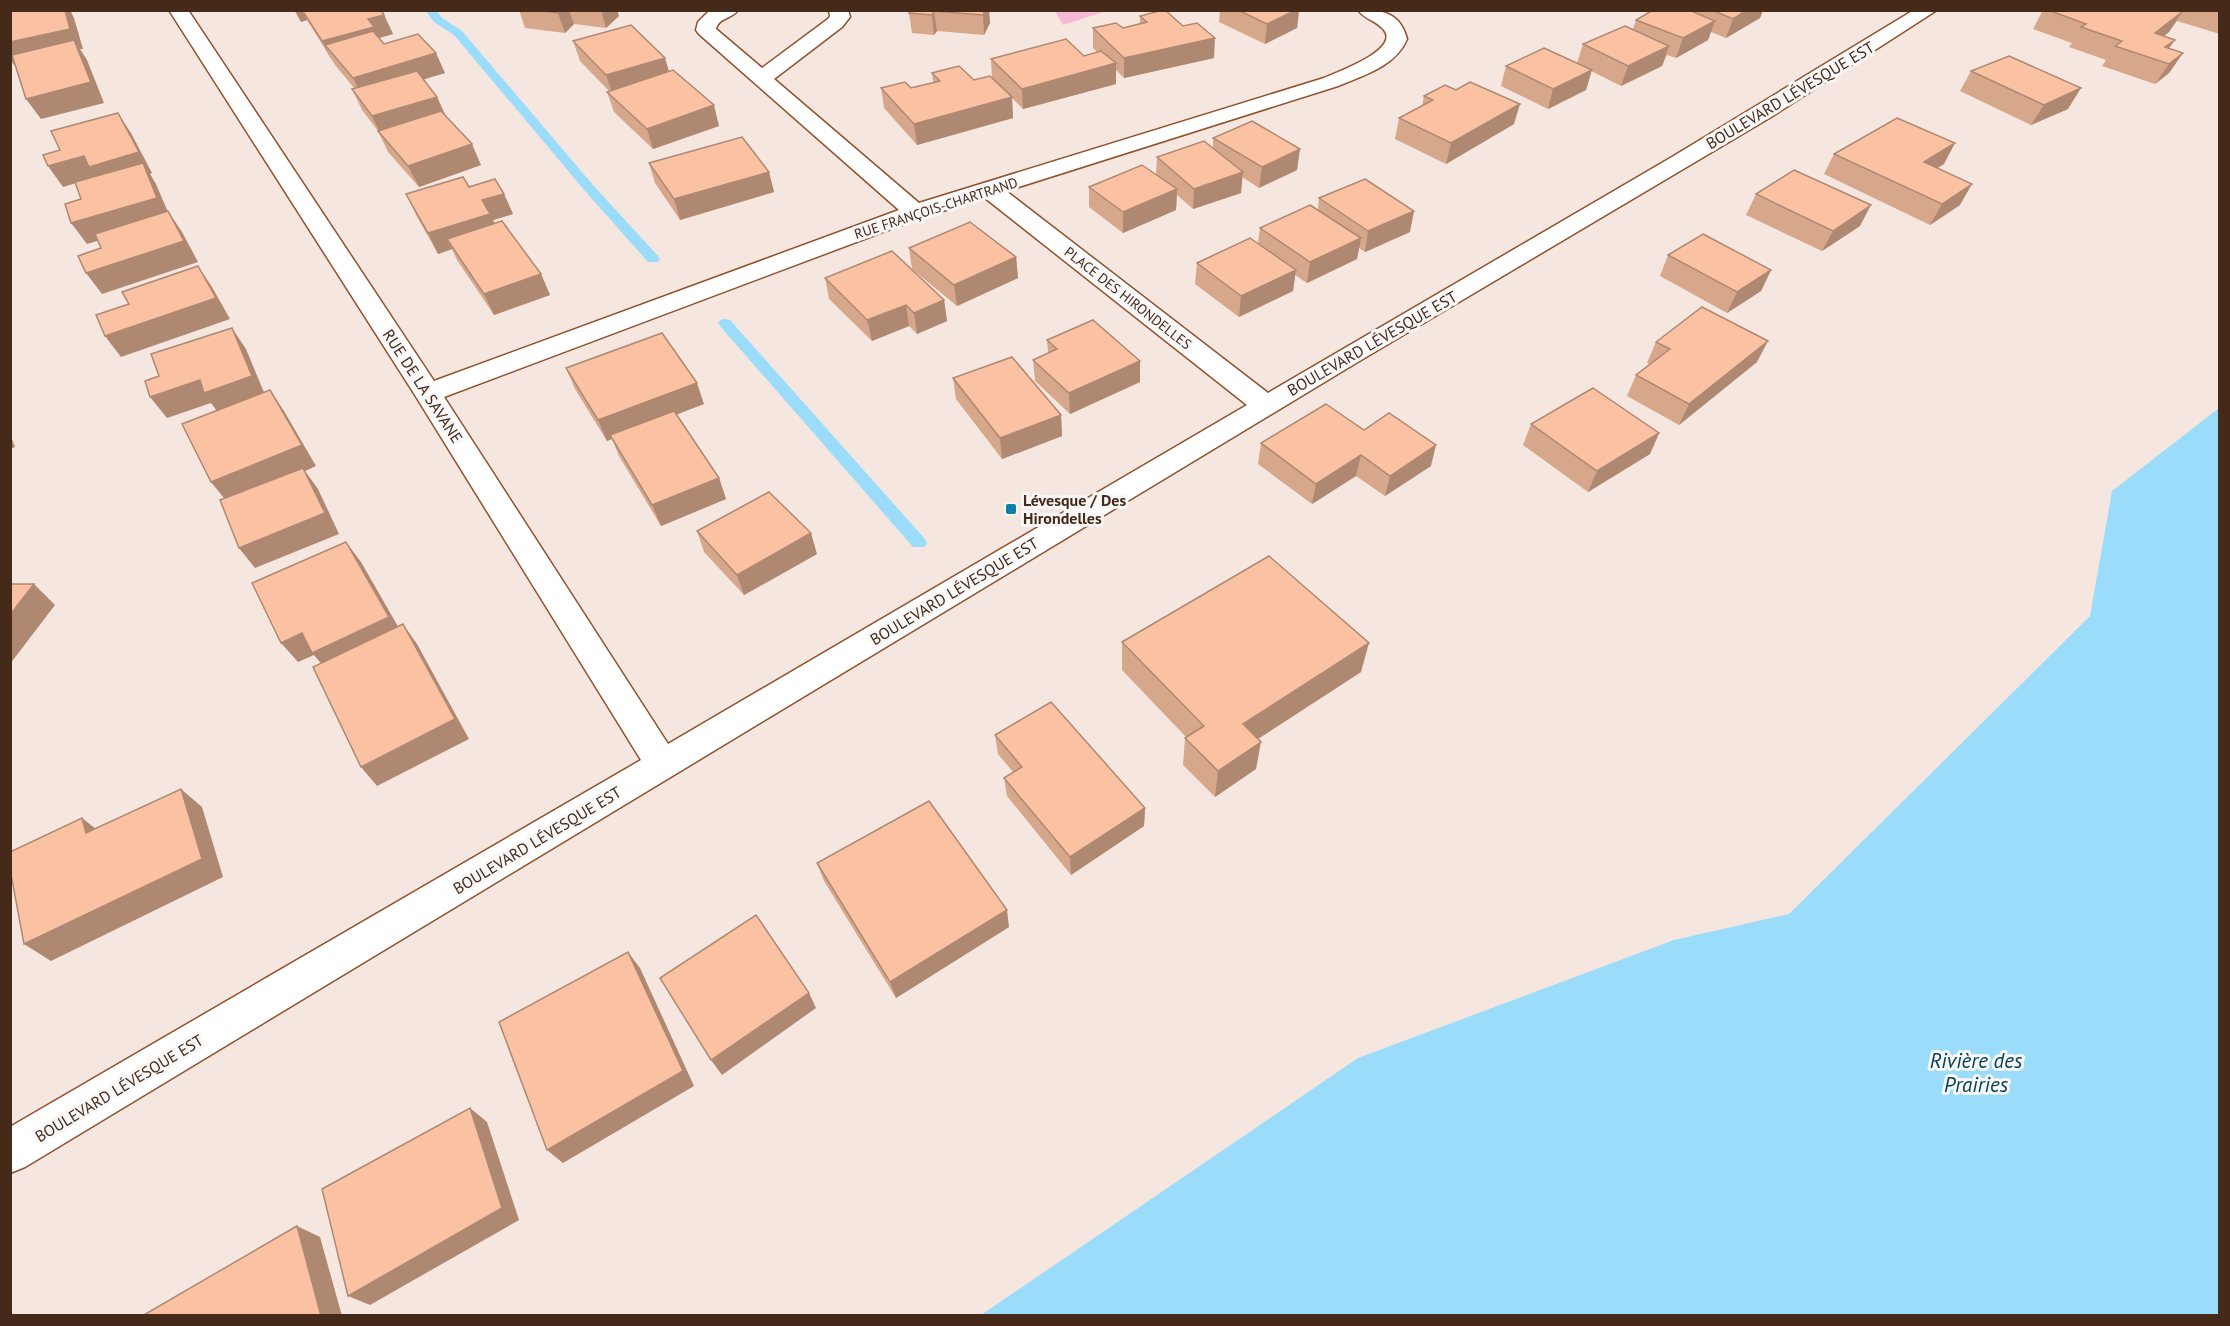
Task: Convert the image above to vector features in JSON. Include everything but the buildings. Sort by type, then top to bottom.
[{"type":"street","name":"RUE DE LA SAVANE","points":[[178,10],[428,393],[663,766]]},
{"type":"street","points":[[729,10],[711,18],[706,30],[915,212]]},
{"type":"street","points":[[761,79],[835,23],[840,16],[837,10]]},
{"type":"street","name":"RUE FRANÇOIS-CHARTRAND","points":[[428,393],[915,212],[1312,89],[1368,66],[1397,44],[1398,37],[1394,30],[1368,10]]},
{"type":"street","name":"BOULEVARD LÉVESQUE EST","points":[[10,1152],[663,766],[1266,405],[1825,76],[1928,10]]},
{"type":"street","name":"PLACE DES HIRONDELLES","points":[[990,190],[1266,405]]},
{"type":"shaded area","points":[[1055,11],[1106,11],[1063,25]]},
{"type":"water","name":"Rivière des Prairies","points":[[2219,408],[2219,1315],[981,1315],[1358,1058],[1674,940],[1789,914],[2090,616],[2112,491]]},
{"type":"waterway","points":[[430,10],[438,20],[458,33],[589,188],[653,259]]},
{"type":"waterway","points":[[725,323],[919,543]]},
{"type":"place","name":"Lévesque / Des Hirondelles","points":[[1011,509]]}]
